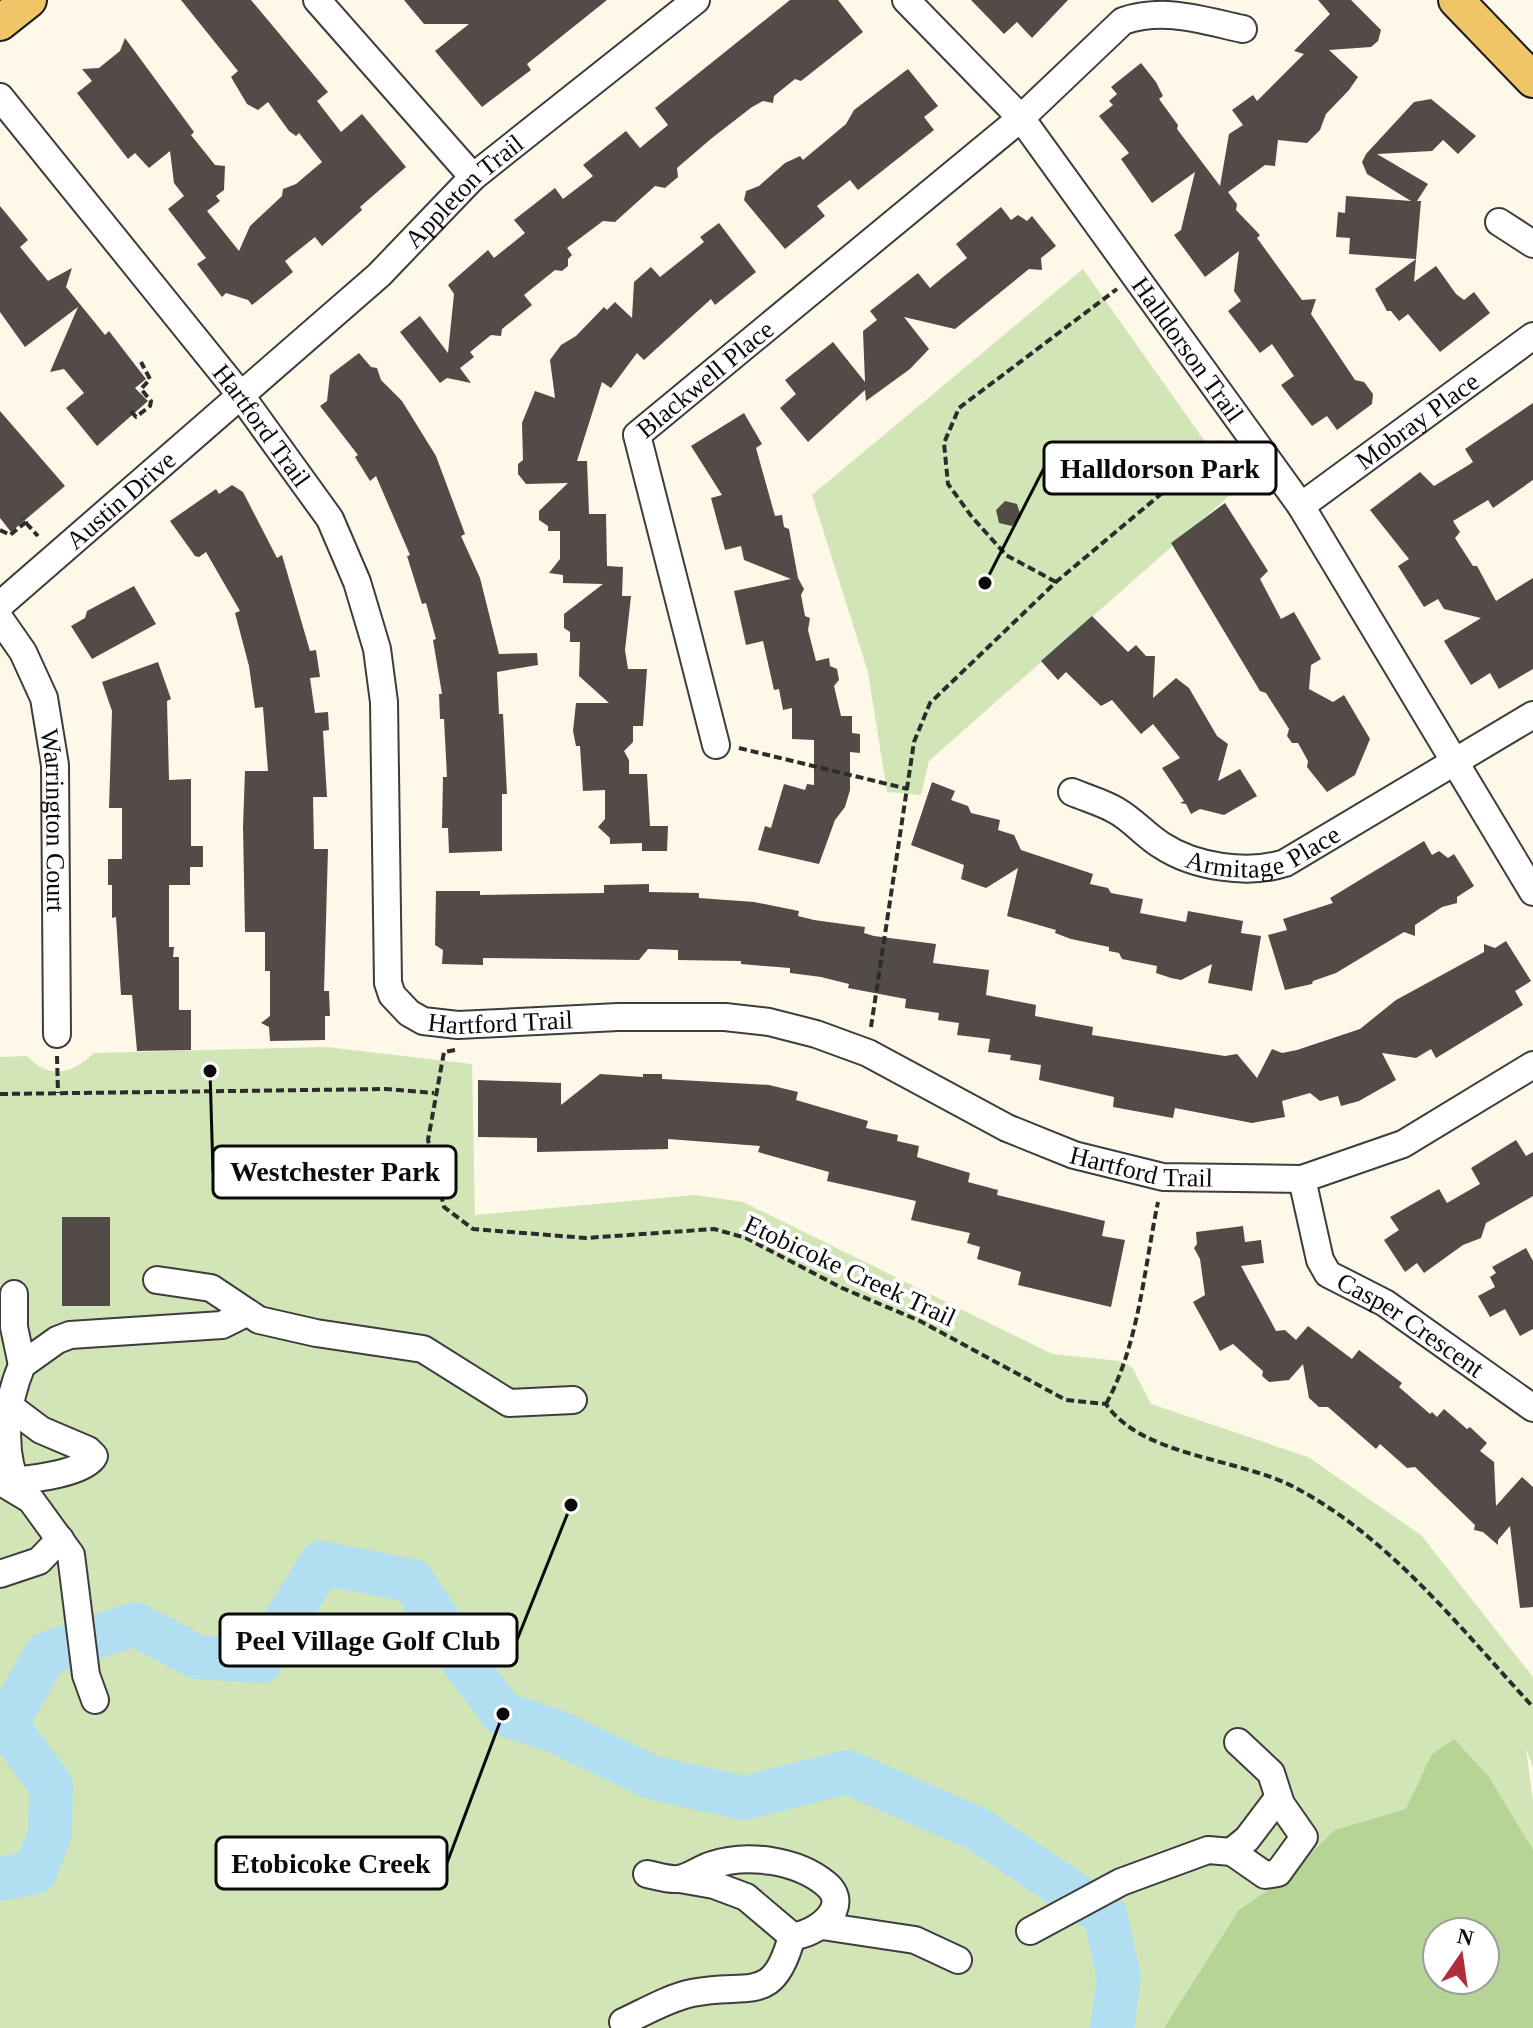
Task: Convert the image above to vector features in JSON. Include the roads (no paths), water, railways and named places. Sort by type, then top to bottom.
[{"type":"main road","points":[[0,23],[29,0]]},
{"type":"main road","points":[[1456,0],[1533,80]]},
{"type":"street","points":[[317,0],[473,177]]},
{"type":"street","name":"Appleton Trail","points":[[239,393],[379,275],[473,177],[696,0]]},
{"type":"street","name":"Halldorson Trail","points":[[906,0],[1021,118],[1301,506],[1533,892]]},
{"type":"street","points":[[1021,118],[1123,21],[1168,12],[1243,29]]},
{"type":"street","name":"Hartford Trail","points":[[0,97],[239,393],[330,519],[357,582],[377,649],[384,702],[388,983],[392,995],[409,1013],[423,1021],[458,1025],[618,1017],[725,1017],[781,1025],[868,1053],[1007,1128],[1074,1155],[1163,1177],[1302,1179],[1403,1144],[1533,1065]]},
{"type":"street","name":"Blackwell Place","points":[[716,745],[637,435],[1021,118]]},
{"type":"street","points":[[1499,222],[1533,244]]},
{"type":"street","name":"Mobray Place","points":[[1301,506],[1533,336]]},
{"type":"street","name":"Austin Drive","points":[[0,605],[239,393]]},
{"type":"street","name":"Warrington Court","points":[[0,619],[23,652],[44,698],[55,765],[57,1034]]},
{"type":"street","name":"Armitage Place","points":[[1072,792],[1118,811],[1161,846],[1185,858],[1255,870],[1285,863],[1533,715]]},
{"type":"street","name":"Casper Crescent","points":[[1302,1179],[1320,1260],[1328,1274],[1385,1303],[1533,1408]]},
{"type":"street","points":[[157,1280],[211,1288],[225,1294],[259,1320],[316,1333],[423,1349],[509,1403],[573,1400]]},
{"type":"street","points":[[14,1294],[14,1327],[22,1365],[9,1406],[6,1456],[11,1484],[71,1555],[91,1687]]},
{"type":"street","points":[[22,1365],[57,1340],[70,1335],[222,1325],[246,1313]]},
{"type":"street","points":[[9,1406],[41,1430],[88,1450],[94,1456],[89,1463],[65,1472],[11,1484]]},
{"type":"street","points":[[0,1574],[39,1561],[60,1539]]},
{"type":"street","points":[[1036,1927],[1121,1882],[1208,1850],[1231,1852],[1265,1875],[1273,1876],[1281,1870],[1304,1837],[1278,1798],[1271,1773],[1238,1742]]},
{"type":"street","points":[[1231,1852],[1247,1839],[1278,1798]]},
{"type":"street","points":[[647,1874],[714,1885],[746,1897],[792,1936],[808,1934],[822,1926],[832,1914],[834,1894],[821,1880],[799,1869],[761,1860],[735,1859],[714,1864],[680,1879]]},
{"type":"street","points":[[822,1926],[915,1940],[958,1960]]},
{"type":"street","points":[[623,2022],[689,1993],[733,1990],[773,1980],[782,1969],[792,1936]]},
{"type":"waterway","points":[[0,1879],[35,1872],[50,1833],[51,1786],[6,1724],[46,1654],[135,1624],[197,1657],[261,1661],[321,1563],[413,1581],[468,1668],[503,1714],[555,1731],[654,1778],[744,1798],[847,1772],[978,1829],[1105,1915],[1119,1977],[1112,2028]]},
{"type":"place","name":"Halldorson Park","points":[[985,583]]},
{"type":"place","name":"Westchester Park","points":[[210,1071]]},
{"type":"place","name":"Peel Village Golf Club","points":[[571,1505]]},
{"type":"place","name":"Etobicoke Creek","points":[[503,1714]]}]
